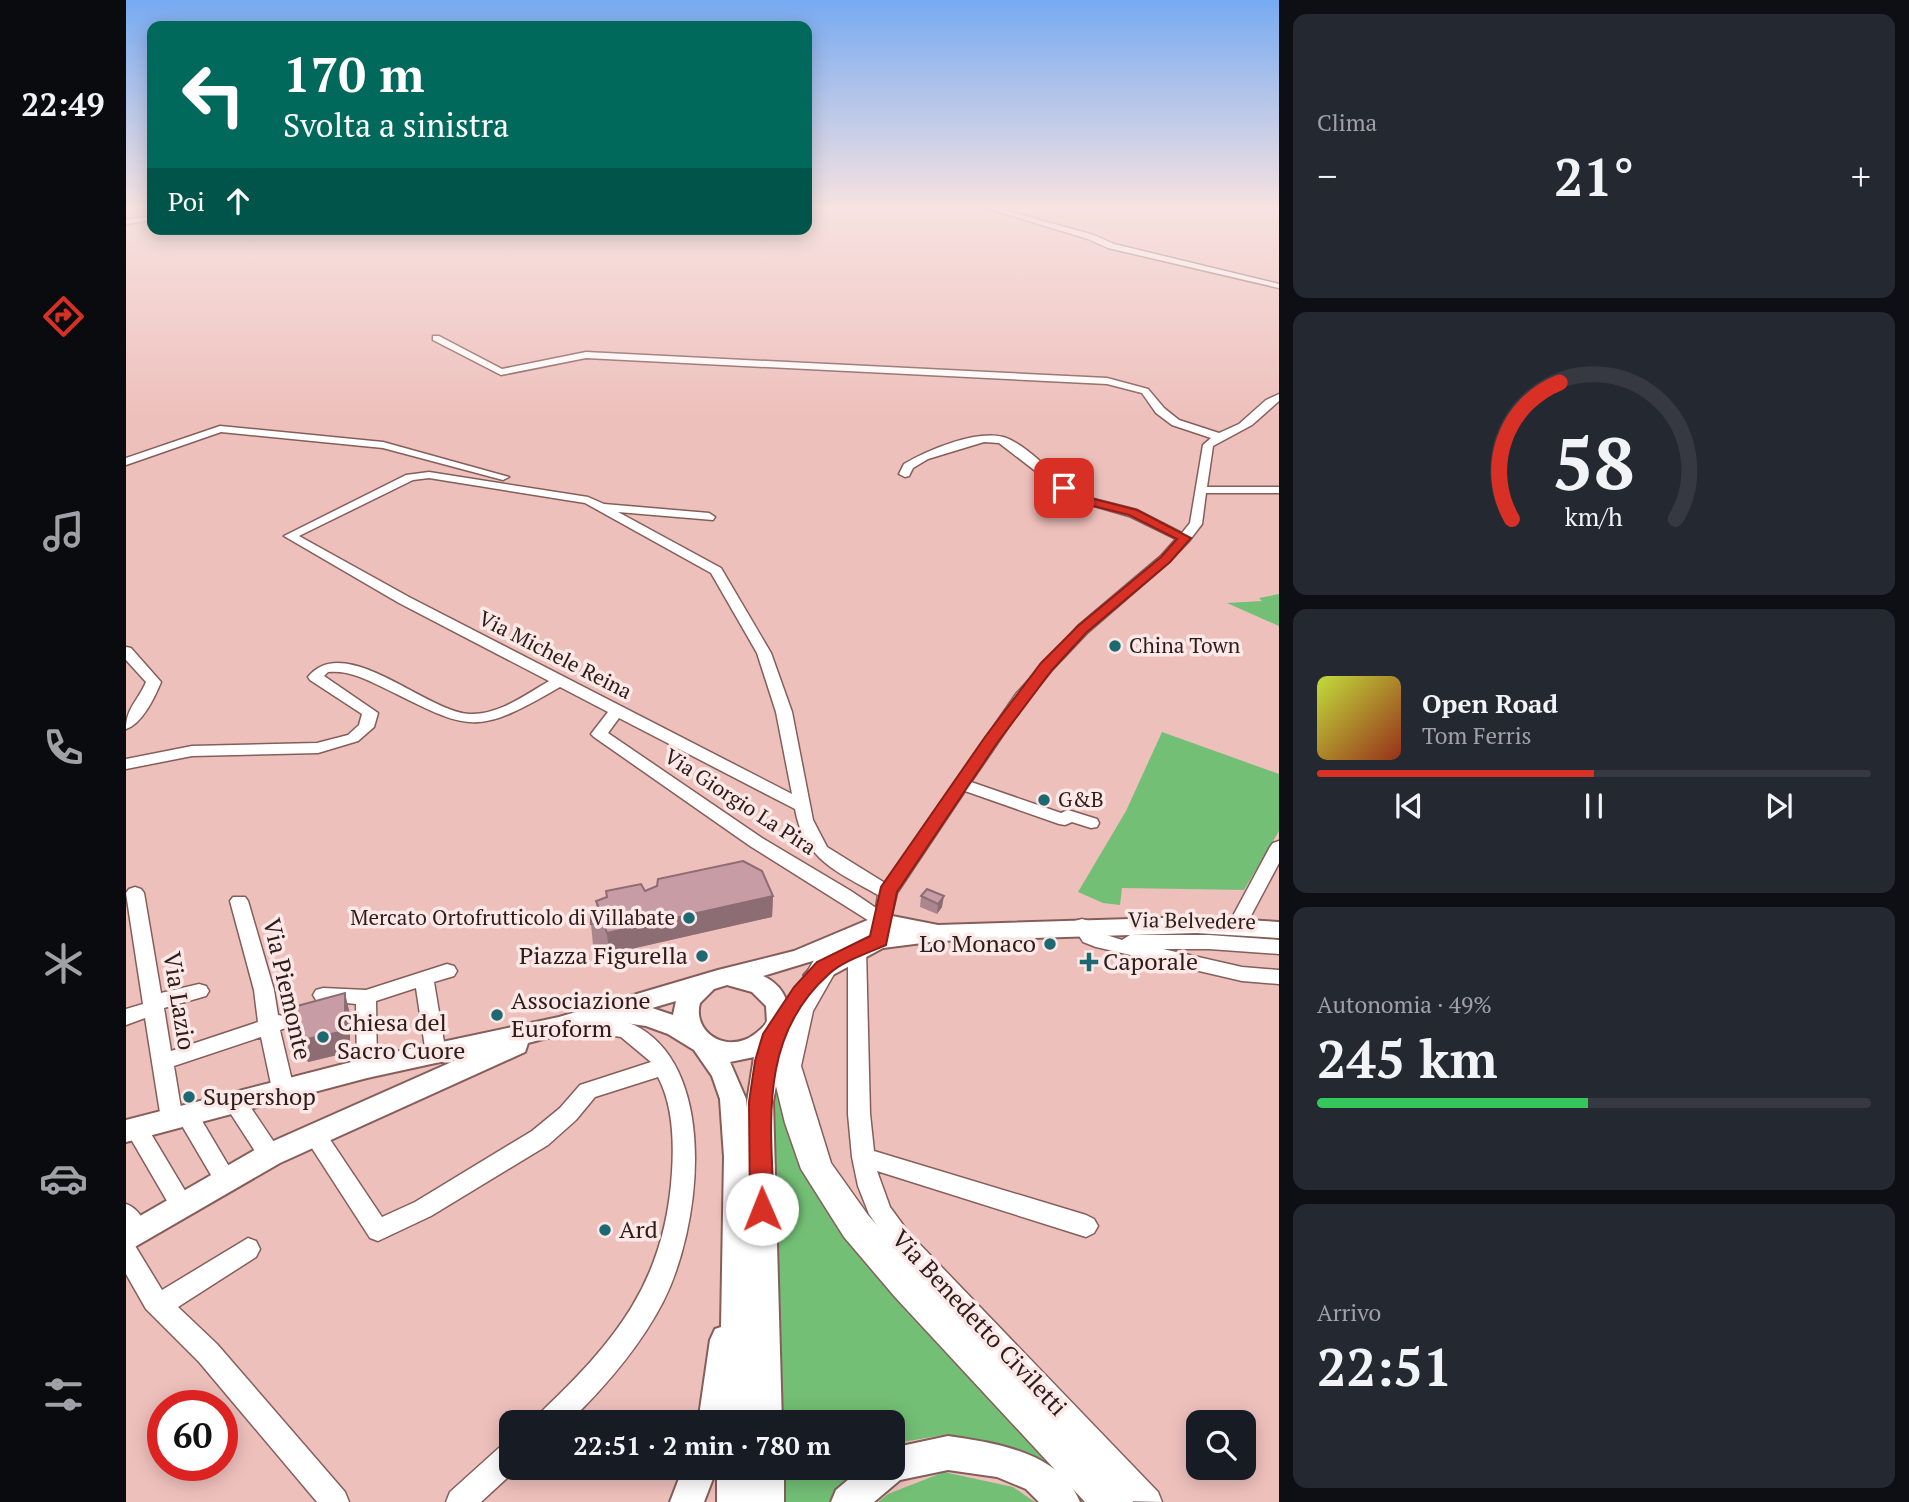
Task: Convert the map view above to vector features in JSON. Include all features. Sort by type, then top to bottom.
[{"type":"highway","points":[[789,1076],[791,1046],[799,1011],[824,967]]},
{"type":"highway","points":[[777,1029],[801,1123],[817,1169],[856,1226],[907,1285],[1113,1502]]},
{"type":"main road","points":[[129,1234],[270,1155],[413,1090],[464,1056],[723,978],[800,958],[881,931],[938,933],[1082,926],[1196,925],[1231,935],[1279,930]]},
{"type":"main road","points":[[604,1014],[637,1025],[673,1025],[718,1050],[736,1052],[755,1048],[777,1029],[801,992],[824,967],[857,949],[881,931]]},
{"type":"main road","points":[[735,1410],[738,1157],[733,1099],[723,1072],[684,1018],[686,1005],[697,989],[723,978],[752,981],[771,993],[780,1010],[777,1029],[766,1061],[760,1102],[766,1410]]},
{"type":"main road","points":[[131,1129],[367,1068],[436,1054],[464,1056]]},
{"type":"main road","points":[[404,1061],[413,1090]]},
{"type":"main road","points":[[716,1410],[738,1231]]},
{"type":"main road","points":[[905,1462],[948,1453],[997,1460],[1038,1477],[1063,1502]]},
{"type":"main road","points":[[687,1502],[695,1480]]},
{"type":"main road","points":[[734,1480],[734,1502]]},
{"type":"main road","points":[[767,1480],[767,1502]]},
{"type":"main road","points":[[848,1502],[874,1480]]},
{"type":"street","points":[[1237,276],[1279,286]]},
{"type":"street","points":[[436,338],[501,372],[586,355],[1107,381],[1145,391],[1159,412],[1171,422],[1217,436]]},
{"type":"street","points":[[881,931],[888,892],[1021,697],[1083,629],[1166,559],[1196,524],[1208,445],[1217,436],[1246,425],[1265,405],[1279,397]]},
{"type":"street","points":[[126,462],[220,429],[383,445],[467,468],[554,486],[564,495],[588,500],[716,571],[764,653],[784,712],[805,820],[820,851],[888,892]]},
{"type":"street","points":[[905,474],[908,466],[923,457],[984,439],[1001,440],[1064,488],[1070,496],[1133,513],[1185,538]]},
{"type":"street","name":"Via Michele Reina","points":[[564,495],[429,475],[410,477],[290,536],[404,600],[803,807]]},
{"type":"street","points":[[1200,490],[1279,490]]},
{"type":"street","points":[[600,507],[709,517]]},
{"type":"street","points":[[126,651],[154,682],[147,698],[126,724]]},
{"type":"street","points":[[126,764],[192,751],[318,748],[353,738],[366,727],[370,713],[315,677],[319,668],[324,665],[348,667],[444,712],[470,718],[498,714],[561,681]]},
{"type":"street","name":"Via Giorgio La Pira","points":[[617,711],[599,733],[808,874],[845,895],[881,931]]},
{"type":"street","points":[[960,784],[1065,820],[1068,815],[1091,823]]},
{"type":"street","points":[[1234,972],[1231,935],[1279,847]]},
{"type":"street","points":[[808,874],[820,851]]},
{"type":"street","name":"Via Lazio","points":[[135,892],[162,1062],[180,1117]]},
{"type":"street","name":"Via Piemonte","points":[[239,901],[275,1024],[284,1089]]},
{"type":"street","points":[[1082,926],[1090,937],[1103,942],[1234,972],[1279,977]]},
{"type":"street","name":"Via Belvedere","points":[[1103,942],[1182,941],[1231,935],[1279,947]]},
{"type":"street","points":[[1182,941],[1189,962]]},
{"type":"street","name":"Via Benedetto Civiletti","points":[[857,949],[859,1114],[869,1186],[881,1214],[901,1241],[1135,1491],[1149,1502]]},
{"type":"street","points":[[323,995],[366,997],[447,971]]},
{"type":"street","points":[[424,978],[436,1054]]},
{"type":"street","points":[[126,1017],[199,991]]},
{"type":"street","points":[[366,997],[367,1068]]},
{"type":"street","points":[[162,1062],[275,1024]]},
{"type":"street","points":[[561,1410],[619,1350],[656,1290],[673,1242],[682,1199],[685,1163],[674,1085],[666,1066],[637,1025],[567,1025]]},
{"type":"street","points":[[315,1136],[378,1230],[423,1209],[540,1138],[568,1114],[588,1091],[666,1066]]},
{"type":"street","points":[[235,1102],[270,1155]]},
{"type":"street","points":[[180,1117],[226,1180]]},
{"type":"street","points":[[131,1129],[182,1206]]},
{"type":"street","points":[[863,1157],[1086,1226]]},
{"type":"street","points":[[129,1234],[159,1305],[208,1353],[335,1502]]},
{"type":"street","points":[[159,1305],[248,1249]]},
{"type":"street","points":[[460,1502],[499,1467]]},
{"type":"green space","points":[[1279,594],[1279,626],[1227,603],[1262,601],[1259,598]]},
{"type":"green space","points":[[1162,732],[1279,774],[1279,831],[1244,890],[1122,888],[1120,905],[1103,903],[1078,892],[1126,811]]},
{"type":"green space","points":[[778,1070],[805,1161],[831,1217],[862,1256],[1094,1502],[1080,1502],[1014,1452],[949,1434],[905,1442],[905,1410],[779,1410],[772,1093]]},
{"type":"green space","points":[[944,1472],[1013,1487],[1035,1502],[878,1502],[888,1494]]},
{"type":"green space","points":[[782,1480],[854,1480],[833,1502],[783,1502]]},
{"type":"building","points":[[743,861],[762,871],[773,896],[607,933],[604,924],[591,924],[591,915],[601,913],[596,901],[607,897],[606,891],[641,884],[645,891],[657,886],[658,879]]},
{"type":"building","points":[[927,889],[944,896],[938,904],[921,896]]},
{"type":"building","points":[[345,993],[345,1031],[302,1040],[285,1006],[295,1002],[297,1006]]},
{"type":"place","name":"China Town","points":[[1115,646]]},
{"type":"place","name":"G&B","points":[[1044,800]]},
{"type":"place","name":"Mercato Ortofrutticolo di Villabate","points":[[689,918]]},
{"type":"place","name":"Lo Monaco","points":[[1050,944]]},
{"type":"place","name":"Piazza Figurella","points":[[702,956]]},
{"type":"place","name":"Caporale","points":[[1089,962]]},
{"type":"place","name":"Associazione Euroform","points":[[497,1015]]},
{"type":"place","name":"Chiesa del Sacro Cuore","points":[[323,1037]]},
{"type":"place","name":"Supershop","points":[[189,1097]]},
{"type":"place","name":"Ard","points":[[605,1230]]},
{"type":"route","points":[[762,1209],[760,1102],[766,1061],[774,1034],[801,992],[824,967],[879,940],[888,892],[1021,697],[1083,629],[1166,559],[1185,538],[1133,513],[1091,504],[1070,496],[1064,488]]}]
